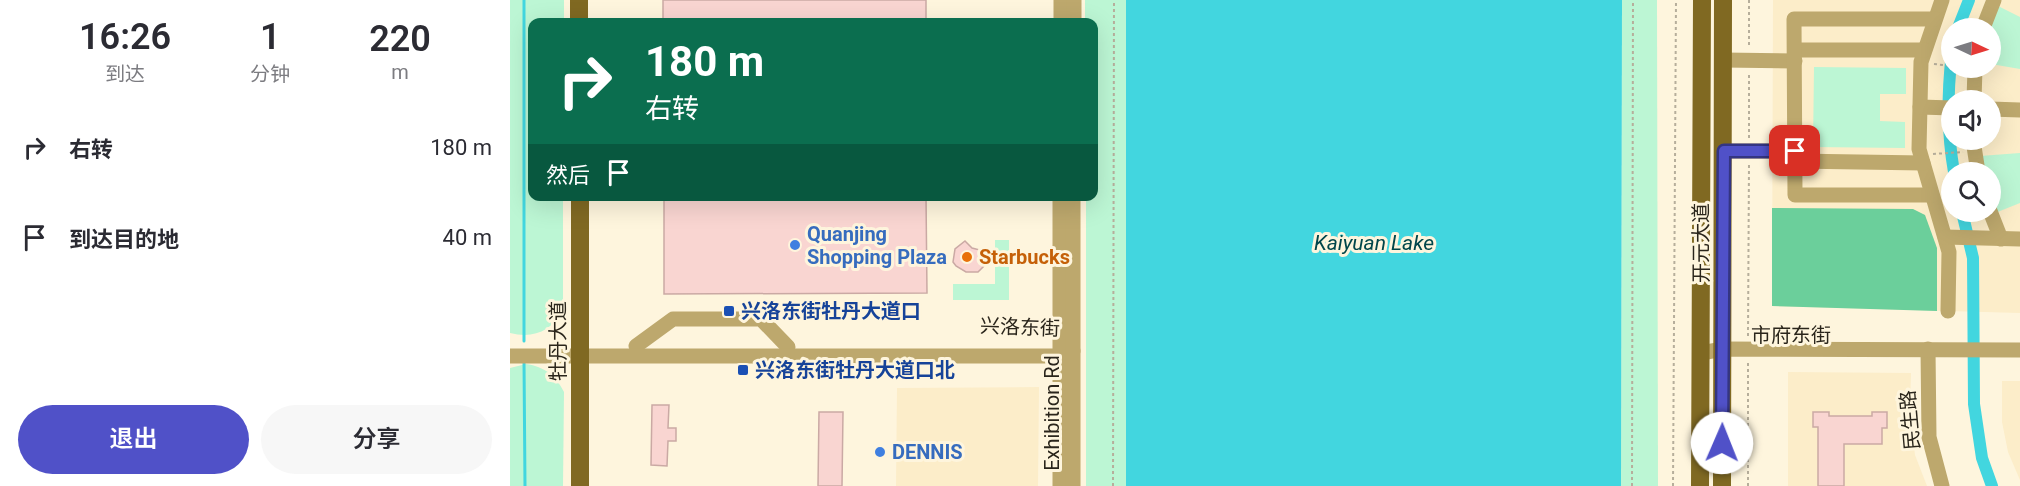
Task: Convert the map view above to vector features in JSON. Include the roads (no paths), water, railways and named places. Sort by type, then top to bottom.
[{"type":"main road","points":[[579,0],[579,18]]},
{"type":"main road","name":"开元大道","points":[[1700,486],[1702,0]]},
{"type":"main road","name":"开元大道","points":[[1722,486],[1723,0]]},
{"type":"main road","name":"牡丹大道","points":[[580,201],[580,486]]},
{"type":"street","points":[[1061,0],[1061,18]]},
{"type":"street","points":[[1074,0],[1074,18]]},
{"type":"street","points":[[1942,0],[1926,56],[1921,62],[1922,107],[1919,149],[1925,159],[1932,195],[1949,252],[1948,311]]},
{"type":"street","points":[[1987,18],[1994,0]]},
{"type":"street","points":[[1932,195],[1795,195],[1794,19],[1935,19]]},
{"type":"street","points":[[1723,60],[1749,61],[1795,55],[1926,56]]},
{"type":"street","points":[[1922,107],[1941,108]]},
{"type":"street","points":[[2001,109],[2020,110]]},
{"type":"street","points":[[1724,151],[1795,156],[1925,159]]},
{"type":"street","name":"Exhibition Rd","points":[[1060,201],[1064,351],[1073,486]]},
{"type":"street","name":"Exhibition Rd","points":[[1060,486],[1064,351],[1073,201]]},
{"type":"street","points":[[1993,222],[1997,238]]},
{"type":"street","points":[[1945,237],[2020,239]]},
{"type":"street","points":[[636,346],[673,319],[761,319],[788,347]]},
{"type":"street","name":"兴洛东街","points":[[510,346],[580,351],[1064,351]]},
{"type":"street","name":"兴洛东街","points":[[510,356],[636,346],[1064,351]]},
{"type":"street","name":"市府东街","points":[[1701,353],[1997,353],[2020,350]]},
{"type":"street","name":"民生路","points":[[1929,352],[1929,437],[1942,486]]},
{"type":"street","name":"市府东街","points":[[1997,353],[2020,357]]},
{"type":"water","name":"Kaiyuan Lake","points":[[1126,0],[1622,0],[1621,486],[1126,486]]},
{"type":"waterway","points":[[524,0],[524,341]]},
{"type":"waterway","points":[[1962,18],[1969,0]]},
{"type":"waterway","points":[[1950,78],[1950,142],[1953,162]]},
{"type":"waterway","points":[[1964,222],[1973,258],[1974,404],[1982,458],[1992,486]]},
{"type":"waterway","points":[[524,361],[525,486]]},
{"type":"place","name":"Quanjing Shopping Plaza","points":[[795,245]]},
{"type":"place","name":"Starbucks","points":[[967,257]]},
{"type":"place","name":"兴洛东街牡丹大道口","points":[[729,311]]},
{"type":"place","name":"兴洛东街牡丹大道口北","points":[[743,370]]},
{"type":"place","name":"DENNIS","points":[[880,452]]}]
